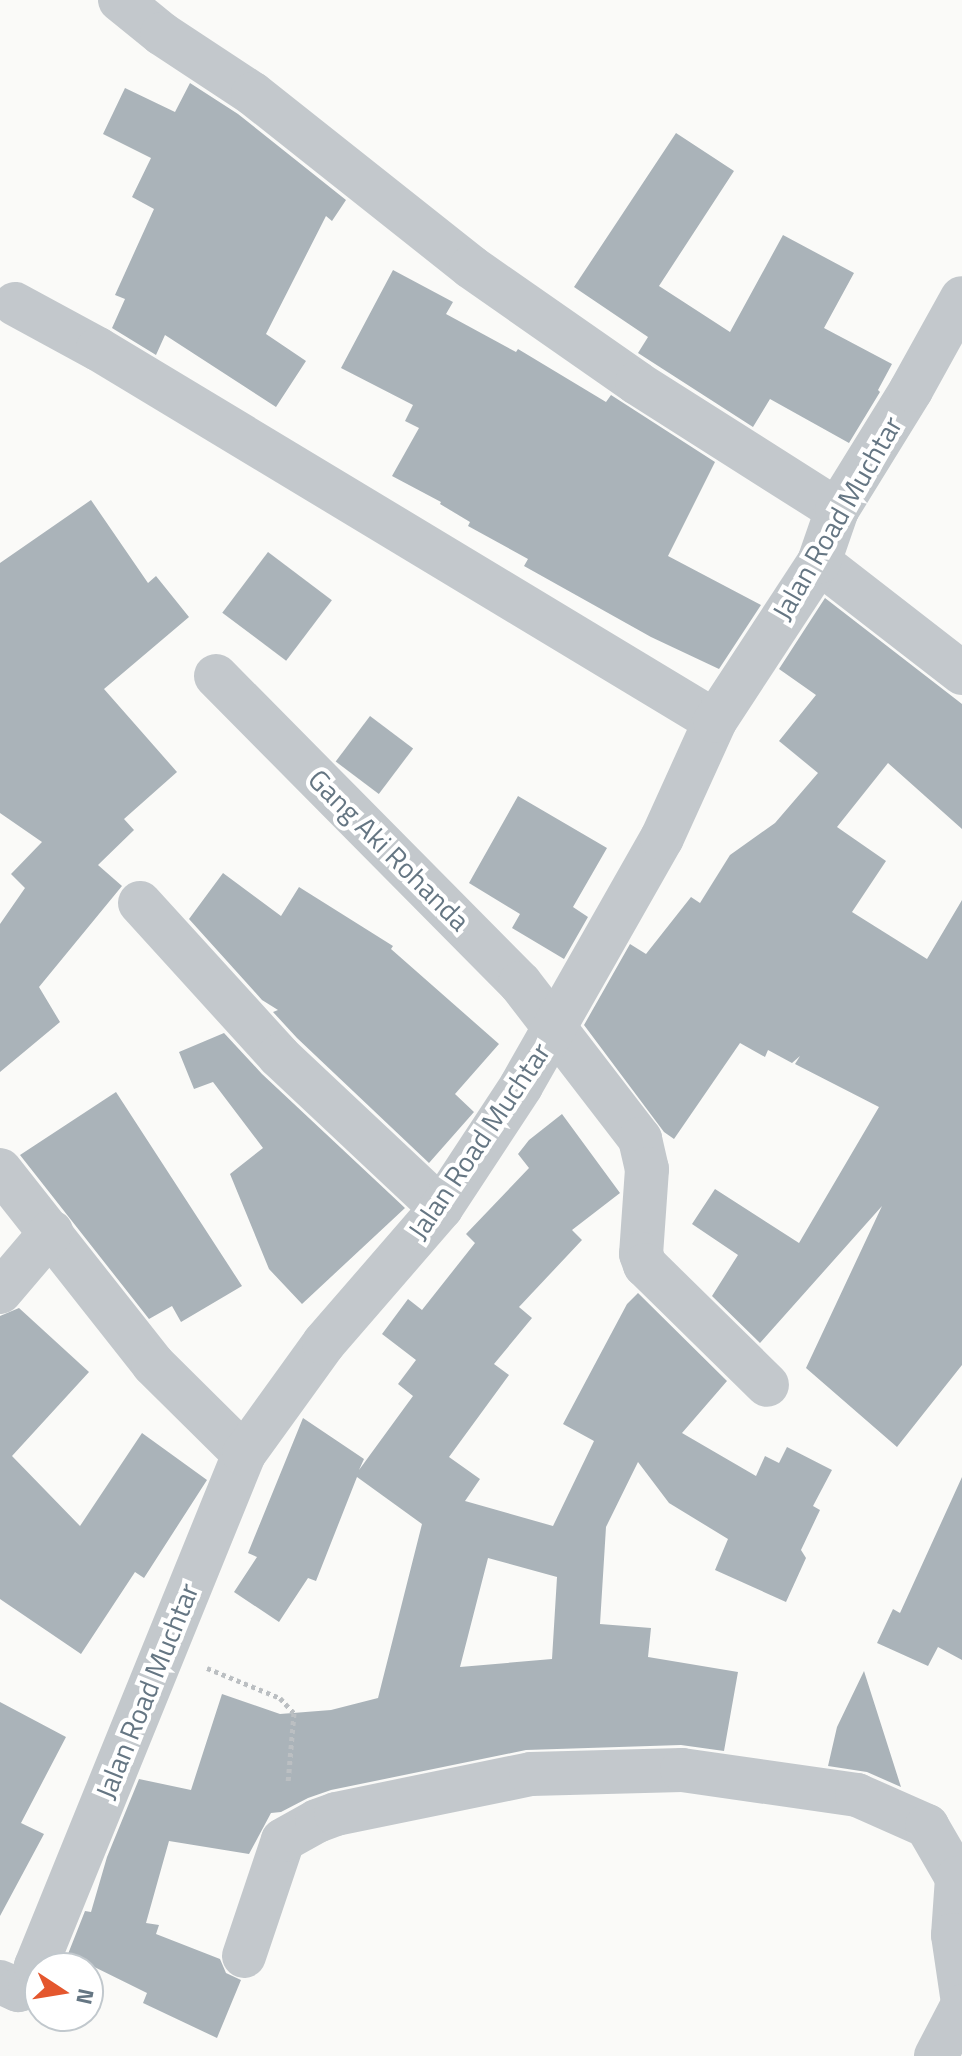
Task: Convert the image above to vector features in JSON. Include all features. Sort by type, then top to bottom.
[{"type":"street","points":[[120,0],[162,34],[253,94],[471,267],[637,383],[837,510]]},
{"type":"street","name":"Jalan Road Muchtar","points":[[12,1986],[30,1987],[166,1641],[244,1454],[324,1343],[441,1208],[521,1086],[662,838],[715,721],[819,562],[837,510],[911,390],[962,298]]},
{"type":"street","points":[[15,304],[98,349],[715,721]]},
{"type":"street","points":[[819,562],[962,673]]},
{"type":"street","name":"Gang Aki Rohanda","points":[[216,676],[520,983],[553,1030],[640,1139],[645,1152],[641,1254],[645,1265],[767,1385]]},
{"type":"street","points":[[140,903],[279,1056],[441,1208]]},
{"type":"street","points":[[0,1170],[153,1364],[244,1454]]},
{"type":"street","points":[[0,1292],[51,1232]]},
{"type":"street","points":[[244,1956],[283,1840],[336,1814],[531,1774],[682,1770],[857,1795],[927,1826],[957,1878],[953,1935],[962,1996]]},
{"type":"street","points":[[936,2056],[962,2006]]},
{"type":"path","points":[[166,1641],[219,1675],[280,1698],[294,1713],[283,1840]]},
{"type":"building","points":[[190,83],[238,114],[346,200],[332,221],[326,216],[266,334],[306,361],[276,407],[165,335],[156,355],[112,328],[125,299],[115,295],[154,209],[132,197],[151,158],[103,134],[125,88],[175,112]]},
{"type":"building","points":[[676,133],[734,171],[659,286],[730,332],[783,235],[854,273],[824,328],[892,364],[878,390],[880,392],[849,443],[770,399],[753,427],[638,353],[648,337],[574,287]]},
{"type":"building","points":[[393,270],[453,302],[446,314],[516,352],[518,349],[606,402],[611,395],[715,462],[668,556],[761,605],[719,669],[651,637],[524,566],[528,559],[468,526],[470,522],[441,502],[392,476],[419,428],[405,421],[413,405],[341,368]]},
{"type":"building","points":[[91,500],[148,583],[156,576],[189,617],[104,689],[177,772],[124,819],[134,830],[98,865],[122,886],[39,987],[60,1022],[0,1072],[0,924],[25,888],[11,874],[42,842],[0,813],[0,563]]},
{"type":"building","points":[[268,552],[332,600],[286,661],[222,613]]},
{"type":"building","points":[[825,598],[962,704],[962,829],[888,763],[837,827],[886,861],[852,912],[927,959],[962,900],[962,1365],[897,1447],[806,1368],[882,1206],[760,1343],[712,1296],[738,1255],[692,1224],[715,1189],[799,1243],[879,1107],[795,1064],[800,1056],[792,1063],[768,1050],[765,1057],[740,1043],[674,1139],[664,1132],[584,1025],[630,944],[646,954],[691,897],[700,903],[730,855],[775,823],[818,773],[779,741],[816,695],[779,669]]},
{"type":"building","points":[[370,716],[413,748],[379,794],[336,762]]},
{"type":"building","points":[[518,796],[607,848],[573,907],[588,917],[564,959],[512,928],[520,914],[469,883]]},
{"type":"building","points":[[223,873],[281,916],[299,887],[393,946],[391,949],[499,1044],[455,1094],[474,1112],[429,1163],[297,1038],[273,1012],[278,1010],[262,1000],[189,919]]},
{"type":"building","points":[[224,1033],[262,1074],[405,1208],[302,1304],[269,1269],[230,1174],[263,1148],[213,1082],[194,1089],[179,1052]]},
{"type":"building","points":[[116,1092],[242,1286],[181,1322],[172,1306],[149,1319],[20,1155]]},
{"type":"building","points":[[562,1114],[620,1193],[572,1230],[582,1240],[519,1307],[532,1318],[494,1364],[509,1375],[449,1457],[480,1479],[465,1501],[553,1526],[594,1441],[563,1424],[627,1304],[638,1293],[727,1381],[682,1433],[756,1476],[765,1456],[779,1463],[787,1447],[832,1470],[813,1506],[820,1510],[801,1550],[806,1558],[786,1602],[715,1570],[728,1539],[669,1503],[638,1462],[606,1527],[600,1624],[651,1628],[648,1657],[738,1672],[724,1751],[681,1745],[526,1750],[331,1790],[308,1798],[281,1812],[271,1813],[249,1854],[169,1841],[146,1923],[159,1925],[156,1934],[220,1959],[226,1973],[241,1980],[217,2038],[143,2003],[147,1993],[104,1972],[104,1952],[69,1952],[85,1911],[91,1912],[107,1857],[139,1779],[191,1790],[222,1694],[280,1714],[331,1710],[378,1698],[422,1524],[357,1477],[316,1581],[308,1578],[279,1622],[234,1592],[257,1557],[248,1553],[303,1418],[364,1459],[359,1470],[413,1396],[398,1384],[416,1360],[382,1334],[408,1299],[422,1310],[475,1243],[466,1234],[529,1168],[518,1154],[529,1140]],"holes":[[[488,1558],[557,1577],[552,1659],[460,1667]]]},
{"type":"building","points":[[19,1308],[89,1372],[12,1456],[80,1526],[142,1433],[207,1480],[144,1578],[135,1572],[81,1654],[0,1599],[0,1316]]},
{"type":"building","points":[[962,1477],[962,1660],[938,1647],[928,1666],[877,1643],[893,1609],[900,1613]]},
{"type":"building","points":[[864,1671],[901,1787],[867,1772],[828,1766],[837,1727]]},
{"type":"building","points":[[0,1702],[66,1737],[21,1823],[44,1834],[0,1916]]}]
